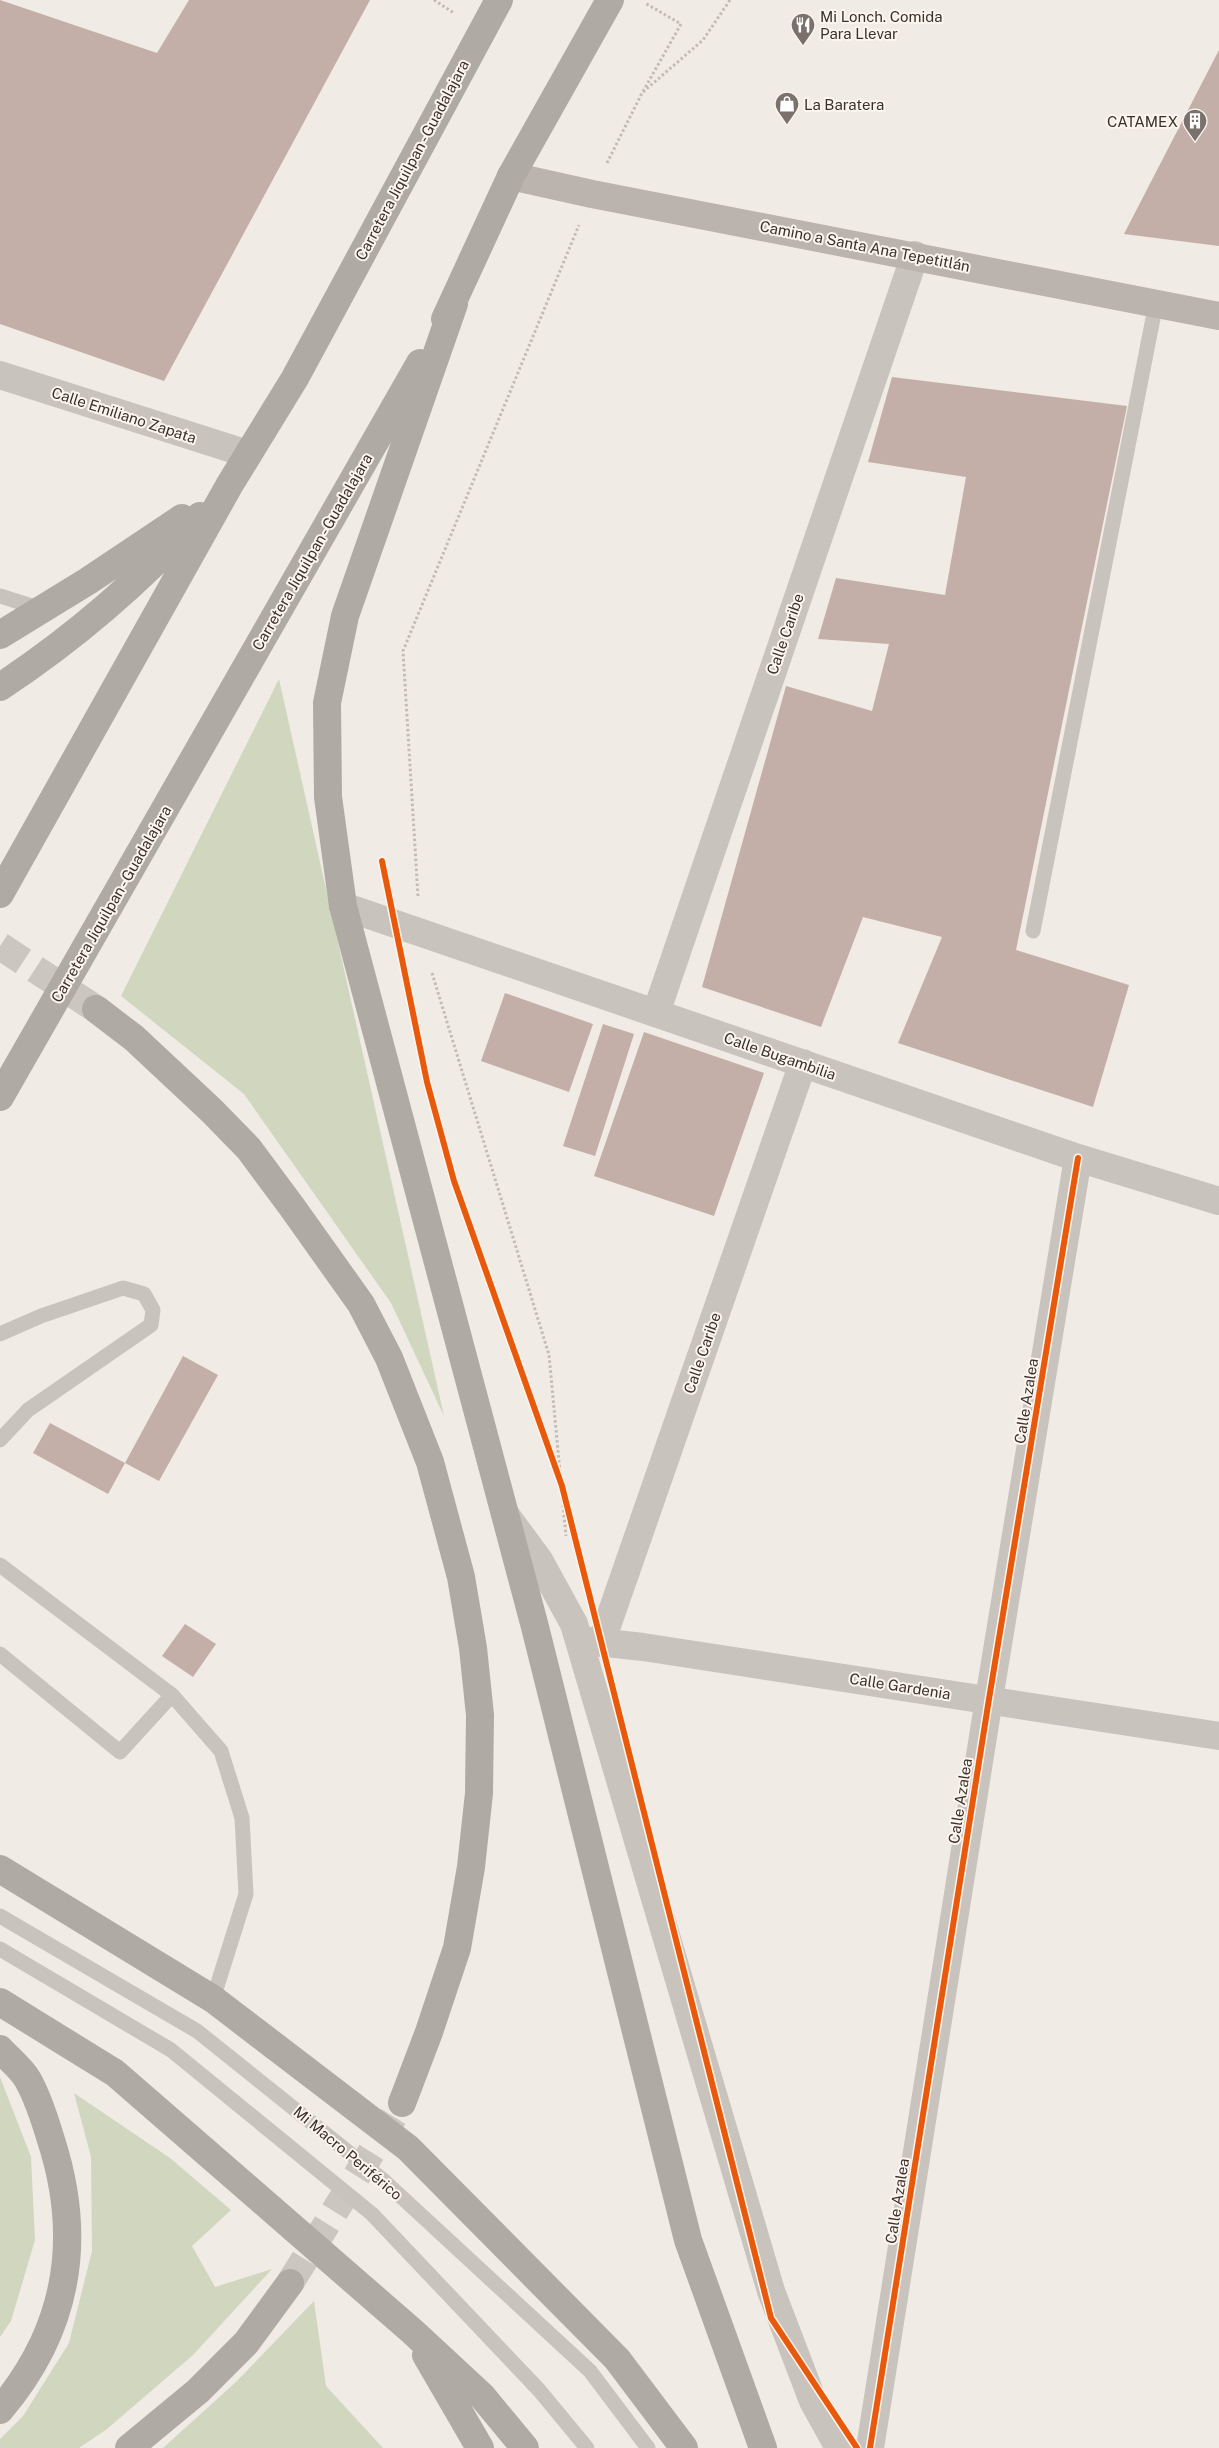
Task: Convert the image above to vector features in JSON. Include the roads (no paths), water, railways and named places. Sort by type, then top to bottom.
[{"type":"highway","name":"Carretera Jiquilpan - Guadalajara","points":[[0,894],[230,484],[294,378],[499,0]]},
{"type":"highway","name":"Carretera Jiquilpan - Guadalajara","points":[[0,1097],[454,304],[511,176],[610,0]]},
{"type":"highway","points":[[454,304],[345,616],[327,703],[328,797],[343,906],[538,1636],[688,2240],[763,2448]]},
{"type":"highway","points":[[0,634],[44,610],[230,484]]},
{"type":"highway","points":[[0,687],[65,640],[123,591],[178,539],[230,484]]},
{"type":"highway","points":[[96,1009],[134,1038],[212,1111],[248,1149],[292,1207],[362,1304],[389,1358],[430,1462],[461,1577],[473,1648],[480,1715],[479,1793],[471,1867],[456,1948],[429,2032],[402,2103]]},
{"type":"highway","points":[[0,1869],[213,1999],[408,2148],[617,2359],[684,2448]]},
{"type":"highway","points":[[0,2002],[115,2073],[413,2332],[482,2396],[525,2448]]},
{"type":"highway","points":[[0,2049],[28,2079],[44,2119],[63,2181],[68,2237],[66,2271],[47,2337],[32,2367],[0,2410]]},
{"type":"highway","points":[[129,2448],[198,2391],[246,2343],[290,2283]]},
{"type":"highway","points":[[413,2332],[480,2448]]},
{"type":"street","name":"Camino a Santa Ana Tepetitlán","points":[[511,176],[592,194],[915,255],[1219,316]]},
{"type":"street","name":"Calle Caribe","points":[[656,1013],[915,255]]},
{"type":"street","name":"Calle Emiliano Zapata","points":[[0,375],[248,454]]},
{"type":"street","name":"Calle Bugambilia","points":[[343,906],[1078,1158],[1219,1201]]},
{"type":"street","name":"Calle Caribe","points":[[590,1642],[803,1063]]},
{"type":"street","name":"Calle Azalea","points":[[870,2448],[989,1700],[1078,1158]]},
{"type":"street","points":[[505,1514],[539,1560],[557,1589],[574,1624],[590,1642],[771,2291],[813,2401],[839,2448]]},
{"type":"street","name":"Calle Gardenia","points":[[590,1642],[643,1647],[1219,1736]]},
{"type":"lane","points":[[1033,932],[1156,303]]},
{"type":"lane","points":[[0,596],[44,610]]},
{"type":"lane","points":[[0,1334],[42,1316],[123,1288],[144,1294],[153,1310],[151,1325],[28,1410],[0,1440]]},
{"type":"lane","points":[[0,1565],[172,1695],[221,1751],[242,1818],[246,1894],[213,1999]]},
{"type":"lane","points":[[0,1654],[120,1752],[172,1695]]},
{"type":"lane","name":"Mi Macro Periférico","points":[[0,1916],[197,2031],[382,2179],[590,2372],[648,2448]]},
{"type":"lane","points":[[0,1949],[171,2050],[372,2214],[539,2390],[587,2448]]},
{"type":"tunnel","points":[[0,946],[96,1009]]},
{"type":"tunnel","points":[[290,2283],[402,2103]]},
{"type":"place","name":"Mi Lonch. Comida Para Llevar","points":[[803,46]]},
{"type":"place","name":"La Baratera","points":[[787,125]]},
{"type":"place","name":"CATAMEX","points":[[1195,142]]}]
